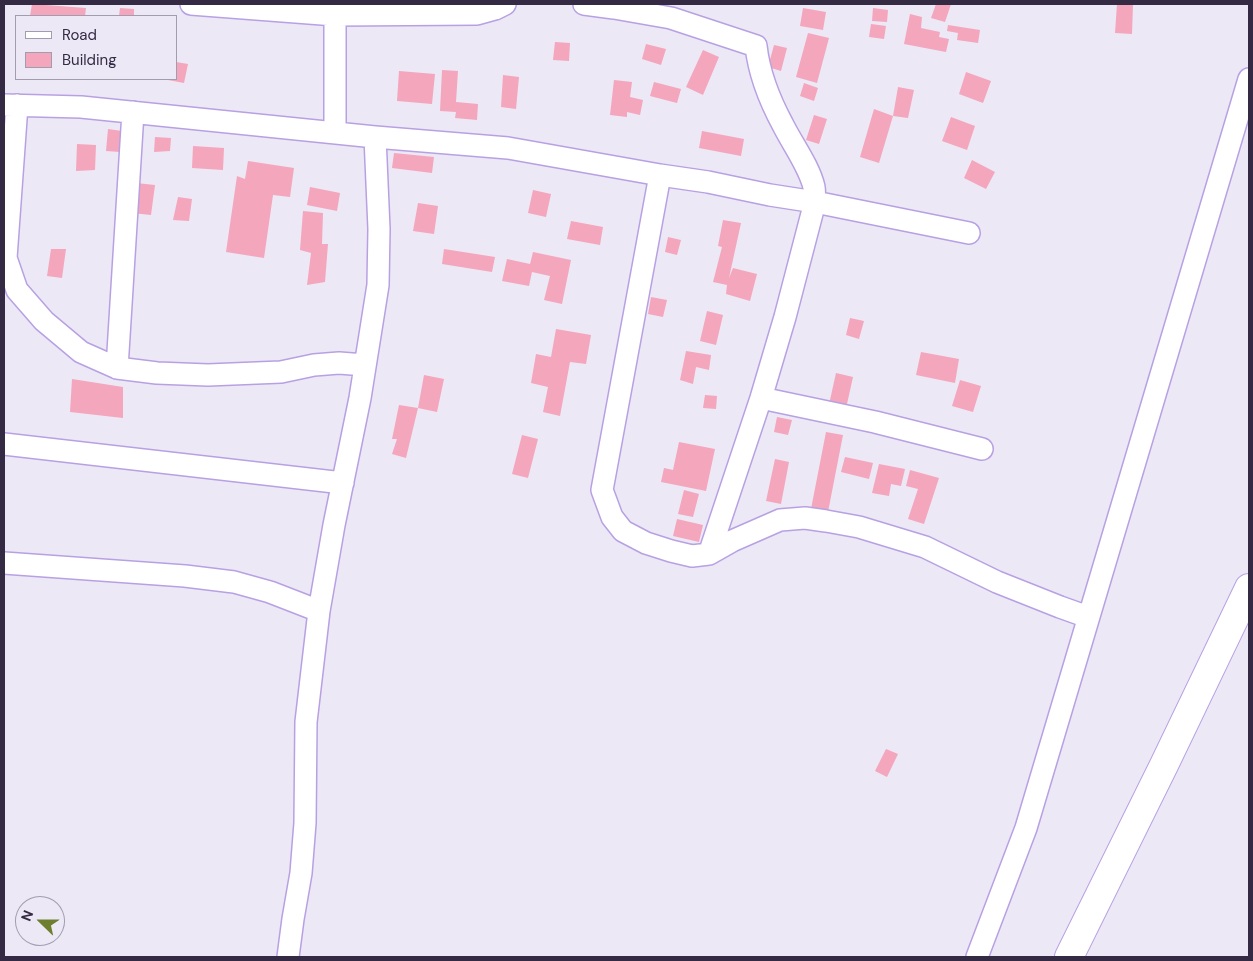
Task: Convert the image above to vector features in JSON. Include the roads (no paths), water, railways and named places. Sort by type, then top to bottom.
[{"type":"main road","points":[[1069,957],[1164,766],[1249,588]]},
{"type":"street","points":[[191,4],[477,14],[505,4]]},
{"type":"street","points":[[584,4],[614,8],[651,9],[671,18],[756,46],[758,59],[772,104],[814,187],[815,202],[784,318],[761,398],[709,554]]},
{"type":"street","points":[[335,10],[335,132]]},
{"type":"street","points":[[978,957],[1026,828],[1249,79]]},
{"type":"street","points":[[365,365],[340,363],[314,365],[281,372],[208,375],[156,373],[117,368],[81,352],[44,321],[17,290],[6,258],[10,105],[81,107],[375,137],[508,148],[708,182],[969,233]]},
{"type":"street","points":[[117,368],[133,112]]},
{"type":"street","points":[[288,957],[301,874],[305,823],[306,722],[319,611],[360,398],[378,285],[379,229],[375,137]]},
{"type":"street","points":[[660,175],[602,490],[612,517],[623,531],[646,543],[692,556],[709,554],[732,541],[780,520],[805,518],[859,527],[926,547],[997,582],[1060,608],[1088,617]]},
{"type":"street","points":[[761,398],[875,422],[982,449]]},
{"type":"street","points":[[4,444],[343,483]]},
{"type":"street","points":[[4,563],[185,576],[234,582],[270,592],[319,611]]}]
